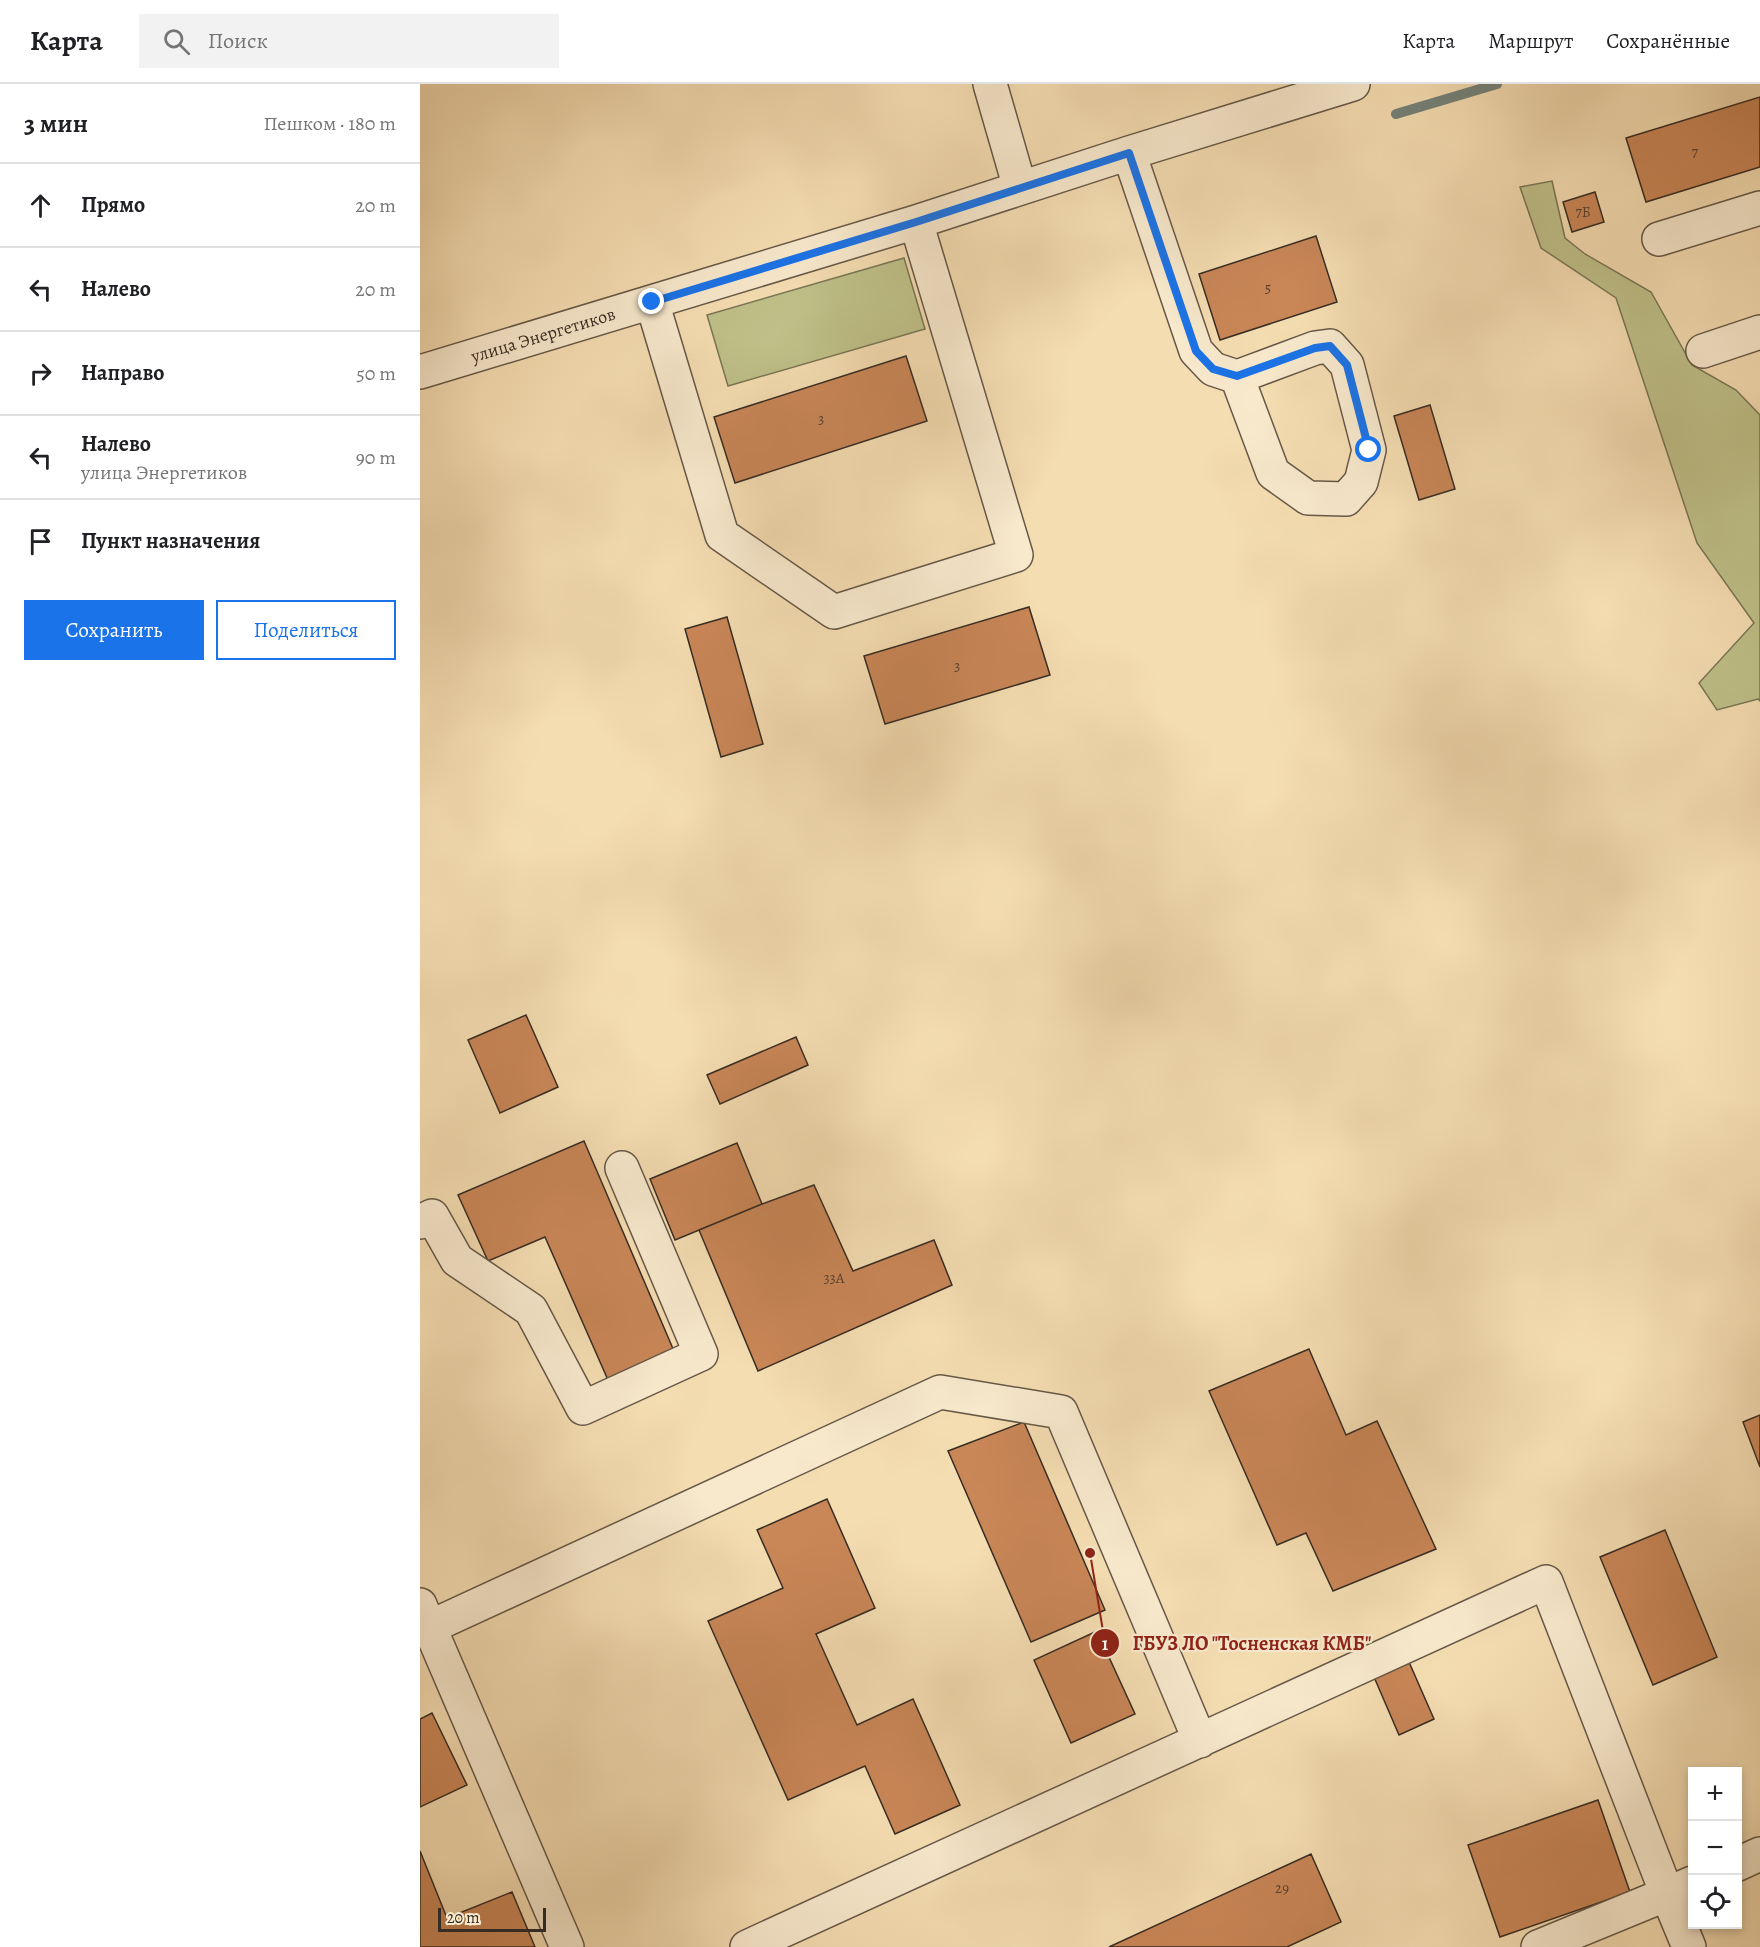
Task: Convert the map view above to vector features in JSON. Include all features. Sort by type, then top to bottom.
[{"type":"street","points":[[990,84],[1020,188]]},
{"type":"street","name":"улица Энергетиков","points":[[420,372],[916,222],[1129,153],[1276,95],[1353,84]]},
{"type":"street","points":[[1129,153],[1196,351],[1213,369],[1237,376],[1315,348],[1330,346],[1347,365],[1369,450],[1361,482],[1346,499],[1308,498],[1273,472],[1237,376]]},
{"type":"street","points":[[1659,239],[1760,208]]},
{"type":"street","points":[[652,302],[722,535],[834,612],[1016,555],[916,222]]},
{"type":"street","points":[[1703,351],[1760,332]]},
{"type":"street","points":[[420,1222],[432,1216],[457,1260],[531,1310],[583,1408],[701,1354],[622,1168]]},
{"type":"street","points":[[567,1947],[425,1616],[940,1392],[1061,1412],[1200,1741]]},
{"type":"street","points":[[747,1947],[1546,1582],[1680,1889],[1689,1947]]},
{"type":"street","points":[[1742,1862],[1760,1854]]},
{"type":"street","points":[[1538,1947],[1680,1889]]},
{"type":"green space","points":[[1552,181],[1565,238],[1585,254],[1651,292],[1692,365],[1736,390],[1760,415],[1760,701],[1758,699],[1717,710],[1699,683],[1754,623],[1697,543],[1616,298],[1541,248],[1520,187]]},
{"type":"green space","points":[[904,258],[925,329],[728,386],[707,315]]},
{"type":"building","points":[[1760,97],[1760,167],[1646,202],[1626,138]]},
{"type":"building","points":[[1595,192],[1604,222],[1572,232],[1563,202]]},
{"type":"building","points":[[1316,236],[1337,302],[1220,340],[1199,274]]},
{"type":"building","points":[[906,356],[927,421],[735,483],[714,417]]},
{"type":"building","points":[[1430,405],[1455,489],[1419,500],[1394,416]]},
{"type":"building","points":[[1029,607],[1050,675],[885,724],[864,656]]},
{"type":"building","points":[[727,617],[763,744],[721,757],[685,629]]},
{"type":"building","points":[[526,1015],[558,1087],[500,1113],[468,1040]]},
{"type":"building","points":[[796,1037],[808,1065],[720,1104],[707,1075]]},
{"type":"building","points":[[584,1141],[674,1351],[608,1380],[545,1237],[488,1261],[458,1195]]},
{"type":"building","points":[[737,1143],[762,1204],[675,1240],[650,1179]]},
{"type":"building","points":[[814,1185],[853,1271],[934,1240],[952,1285],[758,1371],[699,1230]]},
{"type":"building","points":[[1309,1349],[1346,1435],[1377,1421],[1436,1549],[1333,1591],[1306,1533],[1277,1545],[1209,1391]]},
{"type":"building","points":[[1760,1415],[1760,1467],[1743,1422]]},
{"type":"building","points":[[1024,1422],[1105,1610],[1031,1642],[948,1451]]},
{"type":"building","points":[[827,1499],[875,1608],[816,1634],[857,1725],[913,1699],[960,1805],[895,1834],[865,1766],[788,1800],[708,1621],[783,1588],[757,1530]]},
{"type":"building","points":[[1665,1530],[1717,1657],[1653,1685],[1600,1557]]},
{"type":"building","points":[[1097,1631],[1135,1714],[1071,1743],[1034,1660]]},
{"type":"building","points":[[1409,1662],[1434,1719],[1399,1735],[1374,1677]]},
{"type":"building","points":[[432,1713],[467,1785],[420,1807],[420,1719]]},
{"type":"building","points":[[1598,1800],[1630,1892],[1500,1937],[1468,1845]]},
{"type":"building","points":[[420,1851],[447,1918],[512,1892],[535,1947],[420,1947]]},
{"type":"building","points":[[1311,1854],[1341,1922],[1287,1947],[1109,1947]]},
{"type":"waterway","points":[[1396,114],[1497,84]]},
{"type":"place","name":"ГБУЗ ЛО \"Тосненская КМБ\"","points":[[1090,1553]]},
{"type":"route","points":[[652,302],[916,222],[1129,153],[1196,351],[1213,369],[1237,376],[1315,348],[1330,346],[1347,365],[1369,450]]}]
